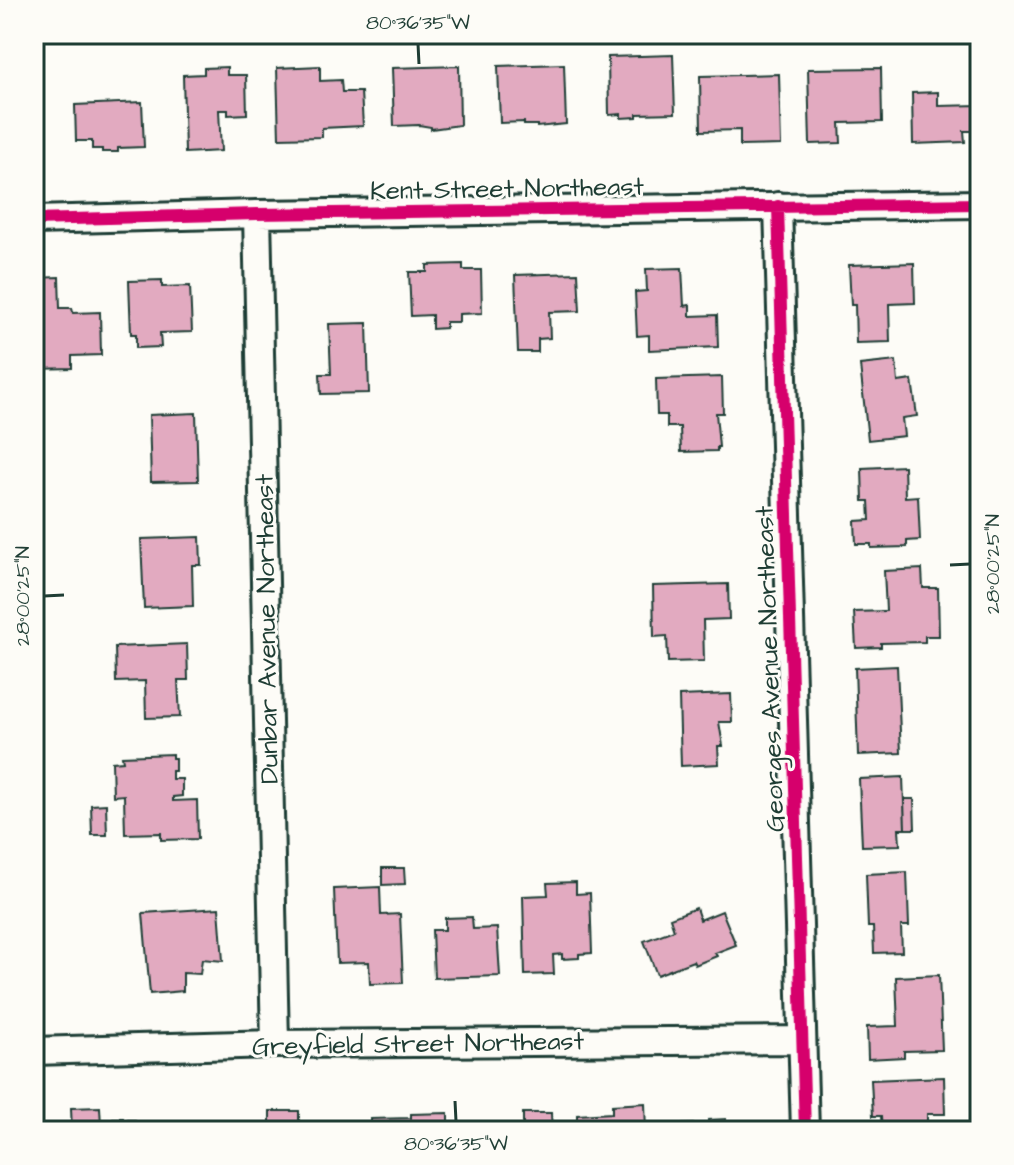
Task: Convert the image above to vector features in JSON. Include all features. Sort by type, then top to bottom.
[{"type":"street","name":"Kent Street Northeast","points":[[34,220],[980,204]]},
{"type":"street","name":"Georges Avenue Northeast","points":[[778,206],[805,1131]]},
{"type":"street","name":"Dunbar Avenue Northeast","points":[[257,214],[275,1044]]},
{"type":"street","name":"Greyfield Street Northeast","points":[[34,1051],[275,1044],[802,1040]]},
{"type":"building","points":[[673,55],[675,113],[637,114],[637,117],[621,118],[621,114],[609,115],[608,57]]},
{"type":"building","points":[[564,64],[566,124],[537,127],[524,125],[524,122],[500,123],[498,66]]},
{"type":"building","points":[[320,66],[320,81],[341,80],[342,92],[361,92],[363,126],[322,128],[322,137],[279,138],[277,68]]},
{"type":"building","points":[[459,66],[460,125],[431,129],[419,125],[394,126],[392,68]]},
{"type":"building","points":[[227,67],[227,75],[246,75],[247,114],[228,115],[228,110],[219,110],[221,151],[185,153],[183,75],[204,74],[204,68]]},
{"type":"building","points":[[881,68],[882,122],[840,123],[841,143],[810,144],[808,69]]},
{"type":"building","points":[[779,74],[781,145],[740,146],[740,130],[701,131],[700,76]]},
{"type":"building","points":[[938,92],[938,106],[980,105],[980,131],[964,131],[965,142],[913,144],[912,93]]},
{"type":"building","points":[[42,102],[44,155],[34,155],[34,103]]},
{"type":"building","points":[[142,102],[144,147],[102,152],[102,149],[92,149],[92,141],[76,141],[75,105]]},
{"type":"building","points":[[914,263],[915,303],[889,304],[890,342],[856,343],[855,305],[851,305],[849,265]]},
{"type":"building","points":[[463,264],[463,270],[481,270],[482,313],[459,314],[459,322],[446,322],[446,328],[432,329],[432,315],[411,316],[409,272],[427,272],[427,265]]},
{"type":"building","points":[[682,268],[684,306],[690,305],[690,316],[717,315],[718,347],[649,350],[649,335],[637,336],[635,292],[647,291],[646,269]]},
{"type":"building","points":[[578,273],[580,311],[549,312],[550,338],[538,339],[538,352],[518,352],[515,275]]},
{"type":"building","points":[[59,277],[60,308],[72,308],[73,313],[100,312],[101,355],[72,356],[72,368],[36,369],[34,278]]},
{"type":"building","points":[[162,280],[162,287],[190,286],[192,332],[160,333],[161,347],[136,348],[136,334],[131,334],[129,281]]},
{"type":"building","points":[[367,323],[369,393],[321,394],[320,374],[331,374],[329,324]]},
{"type":"building","points":[[896,361],[898,382],[912,380],[917,416],[902,418],[904,436],[868,440],[860,365]]},
{"type":"building","points":[[722,377],[723,413],[716,413],[717,451],[681,452],[680,427],[667,427],[667,415],[657,415],[656,379]]},
{"type":"building","points":[[196,413],[198,481],[151,482],[149,415]]},
{"type":"building","points":[[904,466],[905,497],[918,496],[920,540],[907,541],[907,547],[871,548],[871,544],[856,544],[855,521],[870,520],[869,501],[863,501],[862,468]]},
{"type":"building","points":[[200,537],[201,565],[192,565],[193,606],[144,608],[141,539]]},
{"type":"building","points":[[922,569],[923,588],[938,588],[939,636],[925,636],[925,642],[881,643],[881,647],[856,648],[854,612],[886,611],[884,571]]},
{"type":"building","points":[[728,584],[729,619],[703,620],[704,661],[668,662],[667,636],[654,637],[653,586]]},
{"type":"building","points":[[187,644],[188,680],[178,680],[180,717],[146,718],[145,681],[116,682],[115,647]]},
{"type":"building","points":[[897,666],[901,753],[858,755],[855,668]]},
{"type":"building","points":[[731,694],[732,722],[719,722],[723,746],[718,746],[719,764],[681,766],[679,696]]},
{"type":"building","points":[[172,754],[175,771],[172,771],[172,779],[182,779],[182,796],[173,797],[173,801],[197,800],[198,839],[161,840],[161,833],[125,834],[124,795],[113,796],[112,762],[123,761],[122,756]]},
{"type":"building","points":[[903,777],[905,829],[899,829],[900,845],[862,846],[859,779]]},
{"type":"building","points":[[904,799],[914,799],[915,829],[905,829]]},
{"type":"building","points":[[106,804],[107,835],[92,835],[91,805]]},
{"type":"building","points":[[382,868],[404,868],[405,884],[382,885]]},
{"type":"building","points":[[907,872],[909,926],[901,926],[902,952],[874,953],[873,927],[868,927],[866,874]]},
{"type":"building","points":[[576,882],[576,894],[590,893],[592,953],[562,959],[562,954],[553,955],[554,974],[525,975],[523,896],[548,895],[547,883]]},
{"type":"building","points":[[380,887],[381,915],[400,914],[403,983],[370,984],[369,962],[337,963],[334,889]]},
{"type":"building","points":[[219,908],[223,961],[202,959],[200,974],[183,973],[183,991],[150,994],[143,913]]},
{"type":"building","points":[[696,908],[700,920],[722,911],[736,945],[695,965],[693,961],[657,975],[644,941],[674,930],[670,918]]},
{"type":"building","points":[[472,917],[473,929],[497,928],[500,976],[434,978],[432,930],[445,930],[445,918]]},
{"type":"building","points":[[939,975],[942,1050],[904,1051],[904,1057],[868,1059],[867,1027],[898,1026],[896,977]]},
{"type":"building","points":[[944,1077],[945,1114],[927,1114],[927,1131],[882,1131],[881,1116],[873,1116],[871,1080]]},
{"type":"building","points":[[645,1103],[646,1131],[577,1131],[577,1115],[612,1113],[612,1105]]},
{"type":"building","points":[[100,1107],[101,1125],[113,1125],[113,1118],[123,1118],[123,1124],[127,1125],[127,1120],[135,1120],[139,1131],[72,1131],[71,1108]]},
{"type":"building","points":[[270,1111],[299,1111],[299,1131],[270,1131]]},
{"type":"building","points":[[448,1113],[448,1131],[371,1131],[371,1119]]},
{"type":"building","points":[[523,1113],[551,1113],[552,1131],[523,1131]]},
{"type":"building","points":[[726,1119],[726,1127],[739,1127],[739,1131],[675,1131],[675,1125],[702,1124],[702,1128],[708,1128],[708,1120]]},
{"type":"cycle path","points":[[34,220],[980,204]]},
{"type":"cycle path","points":[[778,206],[805,1131]]}]
